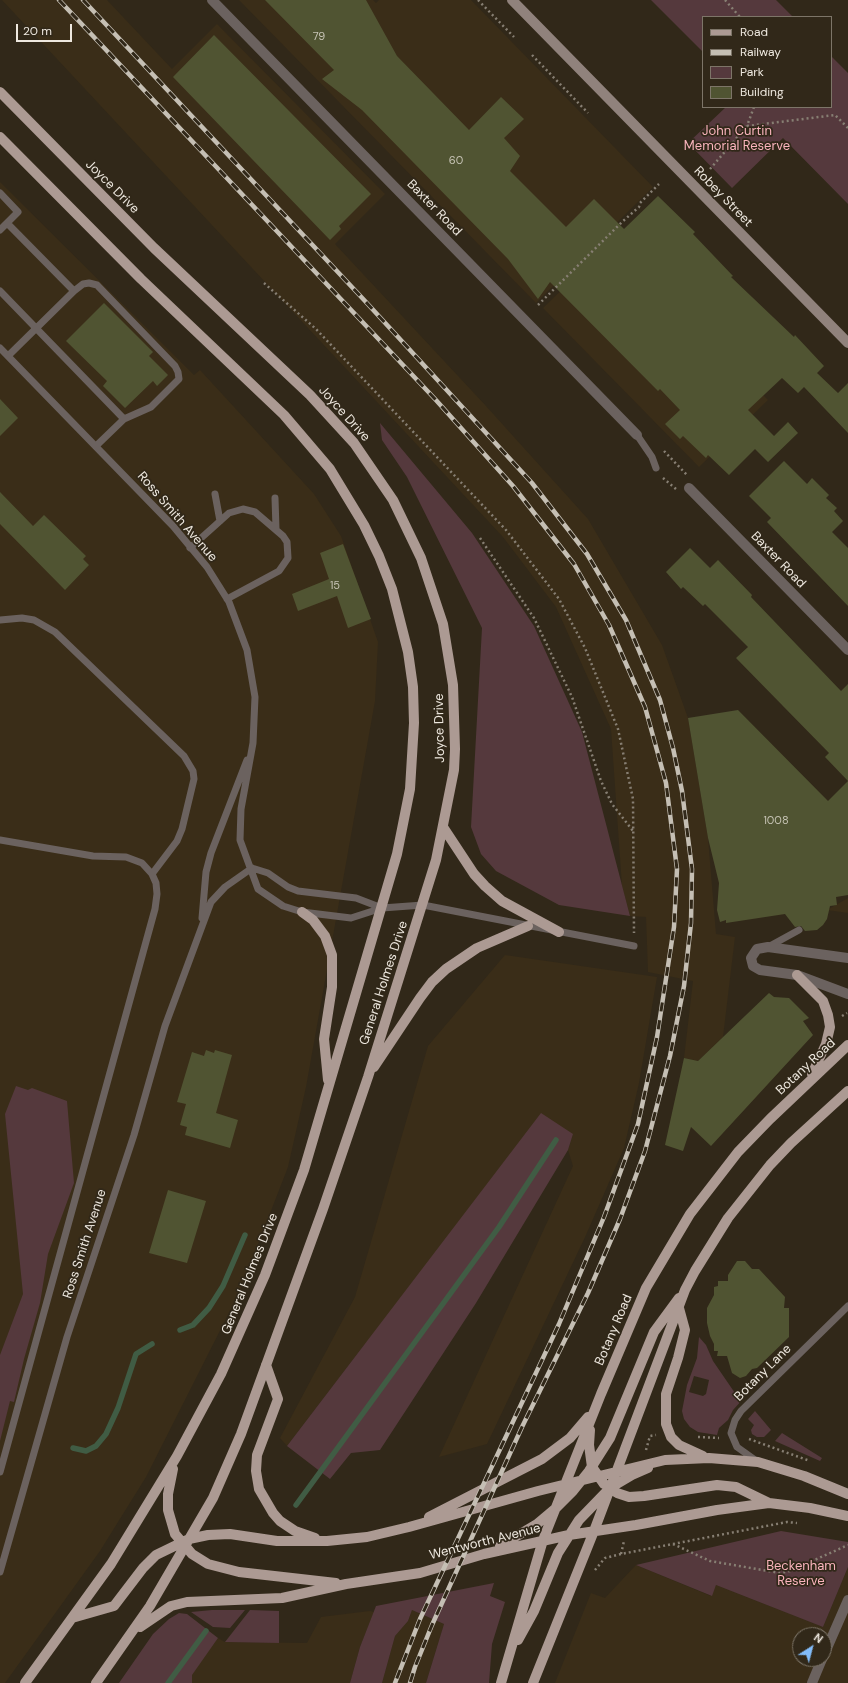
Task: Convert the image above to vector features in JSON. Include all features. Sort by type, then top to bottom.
[{"type":"main road","name":"Joyce Drive","points":[[0,92],[154,248],[285,371],[333,419],[354,443],[393,500],[409,529],[432,586],[443,624],[453,685],[455,749],[454,770],[436,860]]},
{"type":"main road","name":"Joyce Drive","points":[[0,137],[141,279],[284,415],[330,469],[364,525],[379,556],[394,595],[408,652],[413,687],[414,743],[410,789],[397,854],[382,908]]},
{"type":"main road","points":[[443,827],[474,874],[485,886],[502,901],[559,932]]},
{"type":"main road","name":"General Holmes Drive","points":[[96,1683],[134,1631],[184,1542],[213,1498],[241,1434],[323,1209],[368,1077],[436,860]]},
{"type":"main road","name":"General Holmes Drive","points":[[25,1683],[111,1564],[177,1456],[221,1374],[265,1275],[302,1177],[382,908]]},
{"type":"main road","points":[[302,912],[313,920],[325,936],[332,955],[332,987],[324,1039],[329,1085]]},
{"type":"main road","points":[[368,1077],[420,998],[441,973],[477,948],[528,926]]},
{"type":"main road","points":[[797,976],[823,1001],[830,1027],[826,1044],[809,1081]]},
{"type":"main road","name":"Botany Road","points":[[501,1683],[544,1540],[601,1394],[646,1288],[690,1214],[738,1152],[809,1081],[848,1045]]},
{"type":"main road","points":[[484,1554],[512,1540],[537,1524],[556,1508],[583,1480],[594,1472],[610,1438],[654,1332],[685,1290],[708,1249],[751,1188],[791,1144],[848,1091]]},
{"type":"main road","points":[[534,1683],[594,1531],[685,1290]]},
{"type":"main road","points":[[679,1308],[685,1330],[678,1358],[666,1394],[666,1424],[671,1437],[679,1444],[690,1451],[709,1458]]},
{"type":"main road","points":[[266,1365],[278,1399],[257,1455],[256,1470],[259,1489],[273,1513],[280,1521],[295,1531],[327,1542]]},
{"type":"main road","points":[[409,1527],[553,1453],[582,1426],[601,1394]]},
{"type":"main road","points":[[591,1419],[589,1445],[594,1472],[610,1488],[630,1497],[717,1485],[736,1487],[770,1503]]},
{"type":"main road","points":[[177,1456],[170,1480],[168,1502],[171,1522],[192,1554],[208,1564],[239,1572],[346,1584]]},
{"type":"main road","points":[[594,1472],[617,1471],[674,1460],[709,1458],[758,1462],[798,1474],[848,1494]]},
{"type":"main road","points":[[510,1654],[534,1611],[550,1571],[569,1535],[589,1509],[610,1488],[632,1475],[674,1460]]},
{"type":"main road","points":[[72,1618],[114,1606],[143,1568],[156,1555],[184,1542],[208,1535],[230,1534],[277,1541],[327,1542],[367,1537],[583,1480]]},
{"type":"main road","name":"Wentworth Avenue","points":[[134,1631],[171,1606],[208,1601],[282,1598],[346,1584],[420,1573],[484,1554],[544,1540],[717,1510],[770,1503],[810,1508],[848,1516]]},
{"type":"street","name":"Baxter Road","points":[[212,0],[637,435]]},
{"type":"street","name":"Robey Street","points":[[512,0],[848,343]]},
{"type":"street","name":"Baxter Road","points":[[689,488],[848,650]]},
{"type":"street","points":[[848,958],[768,947],[756,949],[752,954],[751,962],[756,969],[797,976],[848,994]]},
{"type":"street","points":[[832,1637],[848,1600]]},
{"type":"street","points":[[812,1683],[819,1667]]},
{"type":"lane","points":[[0,193],[18,212],[0,230]]},
{"type":"lane","points":[[7,224],[74,291]]},
{"type":"lane","points":[[8,356],[74,291],[83,284],[89,283],[97,285],[176,366],[179,379],[151,407],[124,419],[96,446]]},
{"type":"lane","points":[[0,291],[124,419]]},
{"type":"lane","name":"Ross Smith Avenue","points":[[0,348],[173,526],[207,568],[227,599],[247,650],[255,697],[253,743],[241,809],[240,840],[244,856],[252,868],[258,889],[283,906],[302,912],[351,918],[382,908]]},
{"type":"lane","points":[[637,435],[652,457],[656,468]]},
{"type":"lane","points":[[214,494],[220,521]]},
{"type":"lane","points":[[275,498],[276,529]]},
{"type":"lane","points":[[190,548],[220,521],[235,510],[249,509],[276,529],[287,542],[288,558],[285,564],[271,576],[227,599]]},
{"type":"lane","points":[[0,620],[22,618],[34,620],[54,632],[190,763],[193,770],[194,779],[182,829],[170,853],[152,874]]},
{"type":"lane","name":"Ross Smith Avenue","points":[[202,926],[206,872],[211,853],[253,743]]},
{"type":"lane","points":[[0,840],[94,856],[130,858],[142,863],[152,874],[156,883],[157,894],[155,909],[0,1472]]},
{"type":"lane","points":[[252,868],[268,873],[288,887],[298,891],[356,898],[382,908],[423,905],[634,946]]},
{"type":"lane","name":"Ross Smith Avenue","points":[[0,1572],[67,1337],[134,1135],[165,1026],[211,902],[217,894],[252,868]]},
{"type":"lane","points":[[768,947],[799,930]]},
{"type":"lane","name":"Botany Lane","points":[[758,1462],[737,1447],[731,1433],[735,1420],[741,1411],[848,1306]]},
{"type":"path","points":[[478,0],[514,37]]},
{"type":"path","points":[[725,0],[739,16]]},
{"type":"path","points":[[532,55],[588,113]]},
{"type":"path","points":[[710,169],[747,126],[754,108]]},
{"type":"path","points":[[747,126],[835,115],[848,128]]},
{"type":"path","points":[[538,305],[639,207],[640,204],[659,184]]},
{"type":"path","points":[[264,283],[316,329],[506,530],[559,599],[585,648],[618,729],[633,799],[634,946]]},
{"type":"path","points":[[656,468],[673,488],[683,490],[689,488],[686,474],[659,446]]},
{"type":"path","points":[[480,538],[534,618],[572,697],[601,781],[612,804],[634,832]]},
{"type":"path","points":[[845,1008],[848,1016]]},
{"type":"path","points":[[694,1436],[722,1438],[723,1433]]},
{"type":"path","points":[[648,1444],[650,1436],[658,1434]]},
{"type":"path","points":[[746,1435],[750,1439],[795,1454],[816,1464]]},
{"type":"path","points":[[593,1572],[605,1558],[787,1522],[803,1523]]},
{"type":"path","points":[[673,1544],[710,1561],[780,1573],[790,1571],[848,1545]]},
{"type":"shaded area","points":[[2,0],[107,0],[172,69],[217,24],[385,194],[335,244],[486,406],[588,519],[662,645],[688,718],[708,838],[716,934],[735,937],[723,1037],[698,1061],[684,1058],[693,981],[648,972],[646,917],[630,916],[622,886],[611,729],[556,607],[503,537]]},
{"type":"shaded area","points":[[239,0],[373,0],[376,3],[379,0],[471,0],[653,187],[536,303]]},
{"type":"shaded area","points":[[0,182],[194,375],[200,370],[314,494],[341,536],[378,642],[375,701],[306,1087],[288,1167],[239,1293],[146,1477],[100,1551],[5,1683],[0,1683]]},
{"type":"shaded area","points":[[612,241],[768,400],[699,467],[543,308]]},
{"type":"shaded area","points":[[848,898],[848,913],[827,910]]},
{"type":"shaded area","points":[[505,955],[657,977],[639,1083],[624,1148],[586,1235],[487,1444],[439,1457],[573,1166],[568,1150],[573,1134],[365,1344],[287,1446],[280,1438],[355,1297],[428,1046]]},
{"type":"shaded area","points":[[636,1565],[711,1596],[716,1585],[823,1627],[848,1567],[848,1683],[555,1683],[591,1593],[605,1598]]},
{"type":"shaded area","points":[[412,1610],[444,1624],[426,1683],[382,1683],[395,1636],[408,1621]]},
{"type":"shaded area","points":[[370,1611],[374,1612],[360,1647],[350,1683],[192,1683],[191,1675],[218,1638],[225,1642],[307,1643],[321,1617]]},
{"type":"green space","points":[[651,0],[776,0],[792,16],[702,16],[702,51]]},
{"type":"green space","name":"John Curtin Memorial Reserve","points":[[832,57],[848,73],[848,204],[783,138],[732,188],[688,143],[725,108],[832,108]]},
{"type":"green space","points":[[380,423],[472,533],[534,626],[582,732],[630,916],[559,905],[496,871],[481,854],[471,827],[482,628],[407,477],[382,440]]},
{"type":"green space","points":[[16,1086],[28,1090],[32,1088],[67,1101],[74,1183],[48,1254],[40,1303],[24,1359],[14,1402],[10,1401],[0,1441],[0,1355],[23,1294],[5,1114]]},
{"type":"green space","points":[[541,1113],[573,1134],[568,1150],[476,1303],[380,1450],[351,1453],[330,1479],[287,1446]]},
{"type":"green space","points":[[699,1337],[706,1345],[713,1361],[737,1396],[744,1398],[733,1410],[728,1420],[719,1428],[717,1435],[698,1432],[690,1427],[684,1419],[682,1411],[687,1385],[697,1358]],"holes":[[[694,1376],[709,1380],[706,1394],[703,1396],[689,1392]]]},
{"type":"green space","points":[[755,1411],[771,1430],[764,1437],[757,1437],[752,1434],[751,1430],[754,1425],[748,1419]]},
{"type":"green space","points":[[782,1433],[822,1458],[820,1461],[775,1441]]},
{"type":"green space","name":"Beckenham Reserve","points":[[781,1531],[848,1542],[848,1567],[823,1627],[716,1585],[712,1596],[636,1565]]},
{"type":"green space","points":[[494,1583],[490,1596],[505,1602],[492,1644],[489,1683],[426,1683],[444,1624],[412,1610],[408,1621],[395,1636],[382,1683],[350,1683],[360,1647],[376,1606]]},
{"type":"green space","points":[[212,1610],[245,1610],[230,1628],[213,1627],[191,1612]]},
{"type":"green space","points":[[250,1610],[279,1611],[279,1643],[225,1642]]},
{"type":"green space","points":[[179,1613],[187,1614],[218,1638],[192,1675],[192,1683],[119,1683],[153,1634],[169,1619]]},
{"type":"building","points":[[265,0],[366,0],[397,56],[469,130],[501,97],[524,119],[504,138],[520,156],[510,171],[566,227],[594,199],[624,229],[658,196],[695,232],[693,234],[733,276],[731,277],[794,337],[795,335],[824,366],[817,373],[838,393],[848,383],[848,433],[804,387],[798,393],[782,378],[748,410],[774,436],[788,422],[798,433],[768,462],[755,449],[729,475],[708,455],[706,458],[683,436],[680,439],[665,424],[680,410],[660,389],[658,391],[550,282],[538,299],[508,259],[362,110],[322,79],[334,70]]},
{"type":"building","points":[[214,35],[371,194],[339,226],[341,229],[330,240],[173,77]]},
{"type":"building","points":[[104,303],[153,352],[149,356],[168,375],[157,386],[153,381],[125,408],[103,386],[107,381],[66,341]]},
{"type":"building","points":[[0,399],[18,418],[0,436]]},
{"type":"building","points":[[784,461],[807,484],[812,478],[829,495],[826,498],[837,508],[834,511],[843,521],[832,532],[848,548],[848,606],[767,522],[771,518],[749,496]]},
{"type":"building","points":[[0,492],[33,526],[44,515],[86,556],[83,559],[89,565],[65,590],[0,524]]},
{"type":"building","points":[[343,544],[371,619],[348,628],[337,596],[298,611],[292,594],[329,579],[320,553]]},
{"type":"building","points":[[690,548],[710,568],[718,560],[752,595],[751,597],[841,691],[848,684],[848,781],[825,757],[829,753],[736,658],[748,647],[705,604],[703,606],[683,587],[681,589],[666,572]]},
{"type":"building","points":[[738,710],[828,801],[848,781],[848,895],[836,897],[837,905],[830,906],[827,919],[817,930],[805,931],[801,926],[795,927],[785,914],[726,923],[726,920],[720,922],[717,910],[719,883],[708,838],[688,718]]},
{"type":"building","points":[[769,993],[774,997],[789,998],[809,1018],[803,1021],[813,1035],[711,1146],[691,1127],[683,1151],[665,1145],[684,1058],[698,1061]]},
{"type":"building","points":[[206,1050],[214,1053],[215,1050],[232,1055],[216,1113],[238,1120],[230,1148],[185,1135],[187,1127],[180,1125],[186,1104],[177,1102],[192,1052],[204,1056]]},
{"type":"building","points":[[168,1190],[206,1201],[187,1263],[149,1253]]},
{"type":"building","points":[[737,1261],[745,1261],[752,1269],[759,1269],[785,1297],[784,1308],[789,1308],[789,1337],[757,1368],[752,1369],[746,1376],[740,1378],[732,1373],[727,1356],[717,1356],[718,1351],[714,1351],[714,1344],[710,1336],[707,1323],[707,1308],[714,1295],[714,1287],[718,1286],[718,1281],[728,1281],[728,1275]]},
{"type":"waterway","points":[[296,1505],[499,1227],[556,1140]]},
{"type":"waterway","points":[[180,1330],[193,1325],[209,1308],[223,1286],[245,1235]]},
{"type":"waterway","points":[[73,1448],[86,1451],[96,1446],[106,1434],[118,1408],[136,1354],[152,1344]]},
{"type":"waterway","points":[[168,1683],[206,1631]]},
{"type":"railway","points":[[59,0],[435,399],[513,486],[574,564],[609,625],[645,707],[666,783],[677,869],[674,927],[657,1037],[638,1124],[604,1217],[559,1324],[420,1619],[395,1683]]},
{"type":"railway","points":[[83,0],[365,301],[532,483],[587,554],[626,620],[660,700],[673,748],[682,791],[692,869],[691,923],[684,986],[670,1056],[645,1151],[620,1219],[588,1293],[522,1427],[432,1625],[410,1683]]}]
